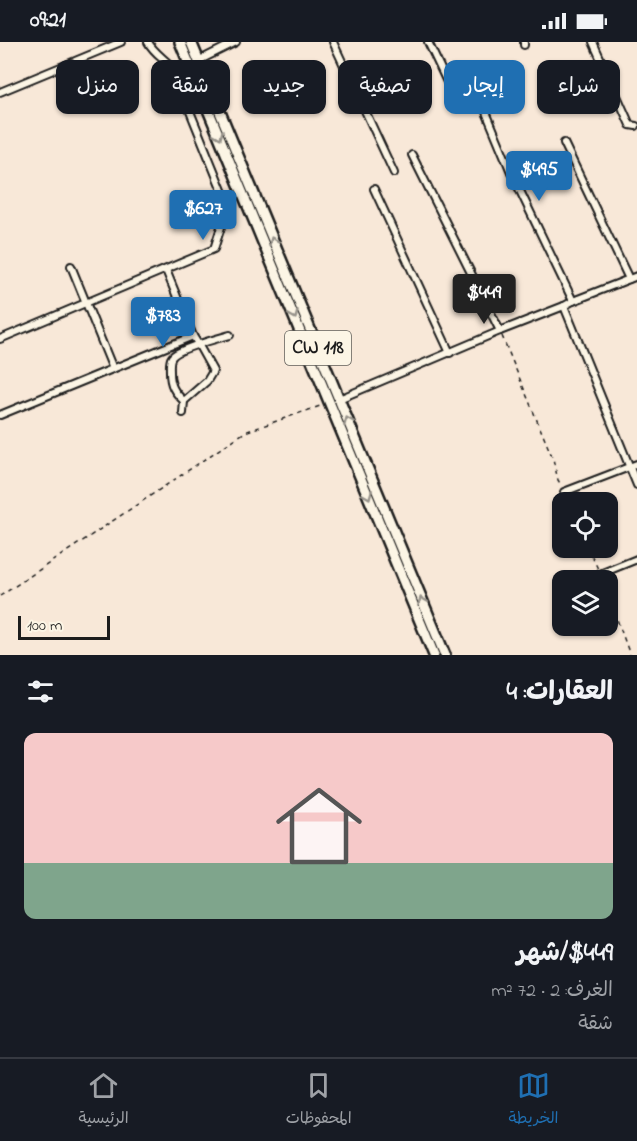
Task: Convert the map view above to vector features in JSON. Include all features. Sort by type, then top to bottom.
[{"type":"highway","name":"CW 118","points":[[180,42],[445,655]]},
{"type":"highway","name":"CW 118","points":[[191,42],[198,60]]},
{"type":"highway","name":"CW 118","points":[[219,114],[434,655]]},
{"type":"street","points":[[0,92],[121,42]]},
{"type":"street","points":[[0,339],[214,249],[228,206],[172,67],[152,50],[148,42]]},
{"type":"street","points":[[200,60],[236,42]]},
{"type":"street","points":[[333,42],[394,173]]},
{"type":"street","points":[[428,42],[444,76]]},
{"type":"street","points":[[593,42],[630,125],[636,126]]},
{"type":"street","points":[[487,114],[511,172],[573,301]]},
{"type":"street","points":[[564,143],[629,279]]},
{"type":"street","points":[[412,155],[500,331]]},
{"type":"street","points":[[374,189],[450,353]]},
{"type":"street","points":[[71,266],[113,369]]},
{"type":"street","points":[[166,270],[193,336],[213,371],[207,381],[184,401],[183,413]]},
{"type":"street","points":[[335,401],[637,276]]},
{"type":"street","points":[[564,306],[637,485]]},
{"type":"street","points":[[184,401],[175,393],[170,382],[172,357],[198,344],[230,335]]},
{"type":"street","points":[[0,415],[193,336]]},
{"type":"street","points":[[564,492],[637,464]]},
{"type":"street","points":[[610,570],[637,559]]},
{"type":"path","points":[[500,331],[554,459],[558,480]]},
{"type":"path","points":[[0,596],[245,432],[335,401]]},
{"type":"path","points":[[618,622],[630,655]]}]
